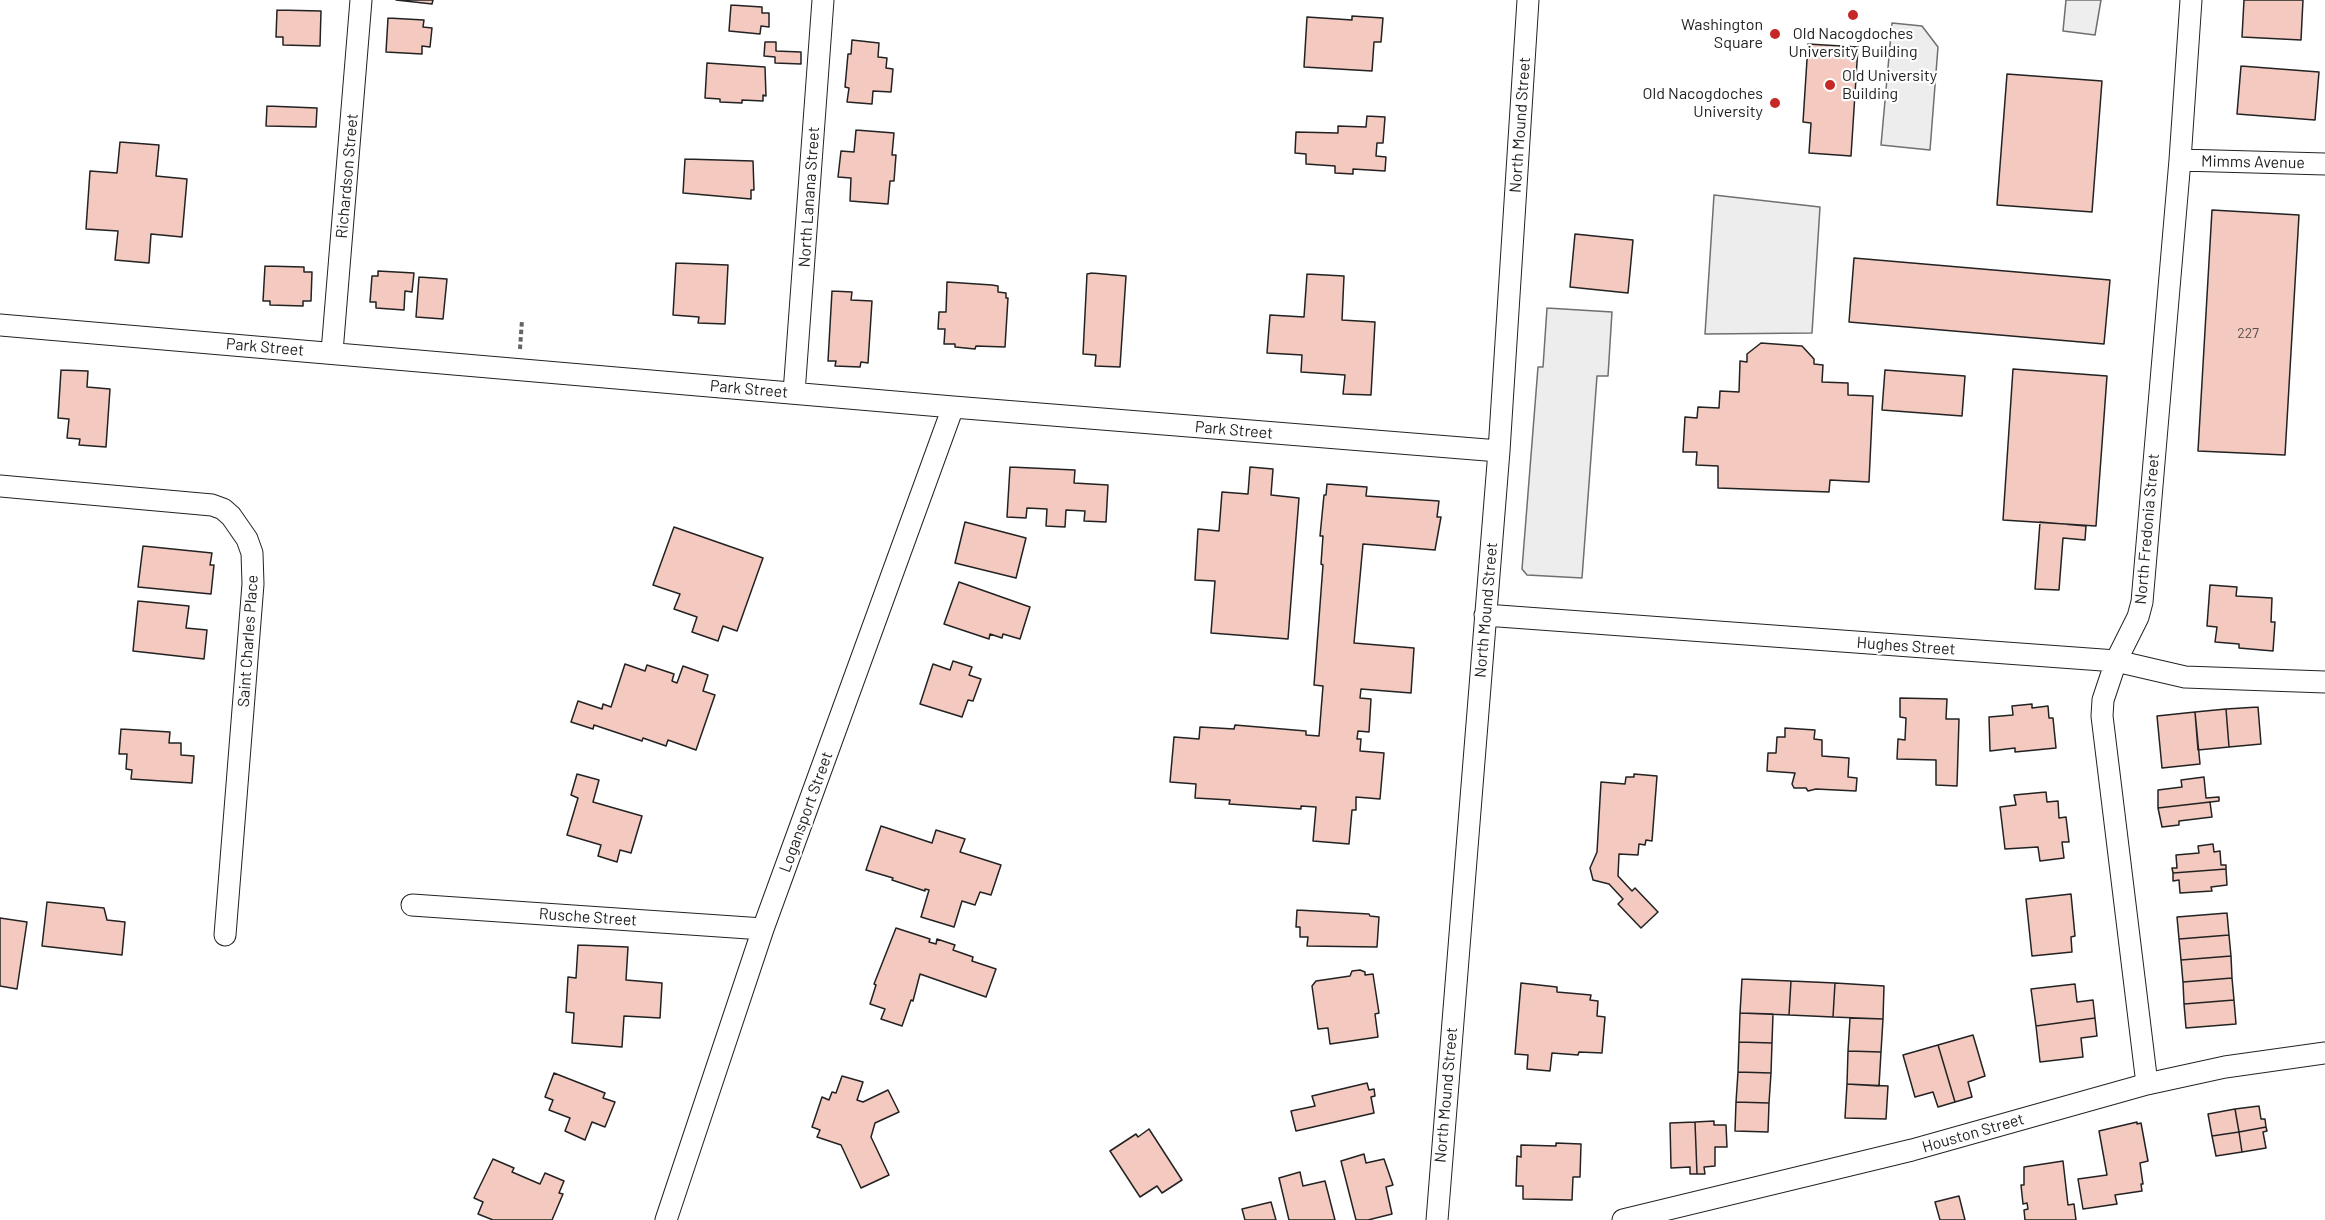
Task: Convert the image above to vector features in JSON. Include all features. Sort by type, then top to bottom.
[{"type":"street","name":"Richardson Street","points":[[332,352],[361,0]]},
{"type":"street","name":"North Lanana Street","points":[[794,393],[823,0]]},
{"type":"street","name":"North Mound Street","points":[[1437,1220],[1499,450],[1528,0]]},
{"type":"street","name":"North Fredonia Street","points":[[2146,1084],[2102,716],[2103,700],[2116,661],[2138,617],[2142,602],[2180,160],[2191,0]]},
{"type":"street","name":"Mimms Avenue","points":[[2180,160],[2325,164]]},
{"type":"street","name":"Park Street","points":[[0,325],[953,407],[1499,450]]},
{"type":"street","name":"Logansport Street","points":[[666,1220],[763,929],[953,407]]},
{"type":"street","name":"Saint Charles Place","points":[[0,486],[212,505],[223,509],[231,516],[247,538],[252,553],[254,584],[225,935]]},
{"type":"street","name":"Hughes Street","points":[[1485,615],[2116,661],[2186,677],[2325,682]]},
{"type":"street","name":"Rusche Street","points":[[412,905],[763,929]]},
{"type":"street","name":"Houston Street","points":[[1623,1220],[1866,1162],[2146,1084],[2225,1067],[2325,1053]]},
{"type":"path","points":[[518,369],[522,320]]},
{"type":"shaded area","points":[[2066,0],[2101,0],[2095,35],[2063,31]]},
{"type":"shaded area","points":[[1892,23],[1922,26],[1938,47],[1930,150],[1881,145]]},
{"type":"shaded area","points":[[1714,195],[1820,207],[1812,333],[1705,334]]},
{"type":"shaded area","points":[[1547,308],[1612,312],[1608,376],[1597,376],[1582,578],[1527,575],[1522,569],[1538,367],[1543,367]]},
{"type":"building","points":[[396,0],[433,0],[432,4]]},
{"type":"building","points":[[2244,0],[2303,0],[2301,40],[2242,37]]},
{"type":"building","points":[[731,5],[762,7],[762,13],[769,13],[769,27],[761,26],[760,34],[729,31]]},
{"type":"building","points":[[277,10],[321,11],[320,46],[283,45],[283,37],[276,37]]},
{"type":"building","points":[[1352,16],[1383,18],[1381,42],[1374,42],[1372,71],[1304,67],[1307,17],[1352,20]]},
{"type":"building","points":[[388,18],[424,20],[423,27],[432,28],[430,47],[422,46],[422,54],[386,52]]},
{"type":"building","points":[[852,40],[879,43],[878,57],[887,58],[886,68],[893,69],[891,92],[873,91],[872,104],[847,102],[849,88],[845,87],[848,54],[851,54]]},
{"type":"building","points":[[765,42],[776,42],[776,51],[801,52],[801,64],[775,63],[775,57],[764,56]]},
{"type":"building","name":"Old University Building","points":[[1808,44],[1858,47],[1851,156],[1809,153],[1811,123],[1803,122]]},
{"type":"building","points":[[707,63],[765,67],[766,96],[763,95],[763,101],[720,102],[720,99],[705,98]]},
{"type":"building","points":[[2241,66],[2319,72],[2315,120],[2237,114]]},
{"type":"building","points":[[2007,74],[2102,81],[2092,212],[1997,205]]},
{"type":"building","points":[[267,106],[317,108],[316,127],[266,126]]},
{"type":"building","points":[[1367,116],[1385,117],[1383,143],[1377,143],[1376,156],[1386,157],[1385,171],[1353,169],[1353,174],[1335,173],[1335,166],[1306,164],[1306,154],[1295,153],[1296,132],[1338,133],[1338,126],[1366,127]]},
{"type":"building","points":[[856,130],[894,133],[892,155],[896,155],[894,181],[890,181],[888,204],[850,201],[851,178],[838,177],[841,151],[854,152]]},
{"type":"building","points":[[120,142],[159,145],[156,176],[187,179],[182,237],[151,234],[149,263],[115,260],[118,231],[86,229],[90,171],[117,173]]},
{"type":"building","points":[[685,159],[753,161],[754,190],[751,190],[751,199],[683,193]]},
{"type":"building","points":[[2212,210],[2299,215],[2285,455],[2198,451]]},
{"type":"building","points":[[1575,234],[1633,240],[1628,293],[1570,287]]},
{"type":"building","points":[[1854,258],[2110,280],[2104,344],[1849,322]]},
{"type":"building","points":[[676,263],[728,265],[725,324],[698,323],[699,317],[673,315]]},
{"type":"building","points":[[265,266],[304,267],[304,272],[312,272],[311,301],[303,301],[303,306],[270,305],[270,301],[263,301]]},
{"type":"building","points":[[378,271],[414,273],[412,292],[405,291],[404,310],[376,308],[376,302],[370,302],[372,276],[378,276]]},
{"type":"building","points":[[1087,274],[1126,276],[1120,367],[1095,366],[1096,355],[1083,354]]},
{"type":"building","points":[[1307,274],[1344,276],[1342,320],[1375,322],[1371,395],[1343,394],[1345,375],[1301,372],[1302,355],[1267,353],[1270,315],[1304,317]]},
{"type":"building","points":[[419,277],[447,279],[443,319],[416,317]]},
{"type":"building","points":[[947,282],[998,286],[998,292],[1006,293],[1006,298],[1008,298],[1005,347],[976,346],[975,349],[944,344],[945,329],[938,329],[939,312],[946,312]]},
{"type":"building","points":[[832,291],[852,292],[851,300],[872,301],[868,363],[861,362],[860,367],[835,366],[836,361],[828,361]]},
{"type":"building","points":[[1761,343],[1802,346],[1814,359],[1814,364],[1823,365],[1822,382],[1848,383],[1848,395],[1873,396],[1869,482],[1830,480],[1829,492],[1718,488],[1718,466],[1696,465],[1697,452],[1683,452],[1685,417],[1697,418],[1698,407],[1719,408],[1720,391],[1739,392],[1740,361],[1747,362],[1747,354]]},
{"type":"building","points":[[2013,369],[2107,376],[2096,526],[2003,520]]},
{"type":"building","points":[[61,370],[88,371],[87,387],[110,389],[106,447],[79,445],[80,439],[67,438],[69,419],[58,418]]},
{"type":"building","points":[[1885,370],[1965,376],[1962,416],[1882,410]]},
{"type":"building","points":[[1010,467],[1075,470],[1074,483],[1108,485],[1106,522],[1084,521],[1085,511],[1066,510],[1065,527],[1046,526],[1047,509],[1027,508],[1026,518],[1007,517]]},
{"type":"building","points":[[1250,467],[1273,469],[1271,495],[1299,498],[1288,639],[1211,633],[1215,581],[1195,580],[1198,529],[1219,531],[1222,492],[1248,494]]},
{"type":"building","points":[[1327,484],[1367,487],[1366,496],[1439,501],[1437,517],[1441,517],[1435,550],[1363,544],[1354,643],[1414,648],[1411,693],[1361,689],[1360,698],[1371,699],[1369,732],[1358,731],[1357,739],[1361,739],[1360,751],[1384,753],[1380,799],[1356,797],[1356,810],[1352,810],[1349,844],[1313,841],[1316,807],[1301,806],[1301,809],[1229,804],[1230,800],[1195,798],[1196,784],[1170,782],[1174,737],[1199,739],[1200,727],[1234,729],[1235,725],[1306,731],[1306,735],[1319,736],[1323,686],[1314,685],[1323,565],[1321,564],[1323,536],[1320,536]]},
{"type":"building","points":[[965,522],[1026,538],[1016,578],[955,563]]},
{"type":"building","points":[[2040,522],[2086,526],[2085,540],[2063,538],[2059,590],[2035,589]]},
{"type":"building","points":[[674,527],[763,558],[737,631],[723,626],[718,641],[692,632],[697,617],[674,609],[680,594],[653,585]]},
{"type":"building","points":[[143,546],[212,553],[210,565],[214,565],[211,594],[138,587]]},
{"type":"building","points":[[959,582],[1030,607],[1020,639],[1003,634],[1002,638],[990,634],[989,639],[944,624]]},
{"type":"building","points":[[2210,585],[2237,587],[2236,596],[2272,598],[2271,622],[2275,622],[2273,651],[2239,648],[2239,644],[2215,642],[2217,627],[2207,626]]},
{"type":"building","points":[[138,601],[189,606],[186,628],[207,630],[204,659],[133,651]]},
{"type":"building","points":[[953,661],[972,667],[969,675],[981,679],[973,701],[968,700],[962,717],[920,704],[933,664],[950,670]]},
{"type":"building","points":[[625,664],[645,671],[647,665],[674,674],[672,681],[677,683],[683,666],[708,675],[703,691],[715,695],[696,750],[668,740],[666,746],[643,738],[642,741],[594,725],[593,729],[571,722],[578,701],[602,709],[603,704],[611,707]]},
{"type":"building","points":[[1900,698],[1947,699],[1946,719],[1959,719],[1957,786],[1936,785],[1936,760],[1897,759],[1898,739],[1905,740],[1906,718],[1900,717]]},
{"type":"building","points":[[2032,704],[2032,708],[2048,706],[2049,718],[2053,718],[2056,748],[2015,752],[2015,748],[1990,751],[1989,717],[2013,715],[2012,706]]},
{"type":"building","points":[[2258,707],[2261,744],[2229,747],[2226,709]]},
{"type":"building","points":[[2226,709],[2229,747],[2198,750],[2195,712]]},
{"type":"building","points":[[2195,712],[2200,764],[2162,768],[2157,716]]},
{"type":"building","points":[[1785,728],[1815,730],[1814,739],[1822,740],[1822,756],[1849,758],[1848,777],[1857,778],[1856,791],[1816,789],[1808,791],[1806,788],[1794,788],[1792,784],[1795,773],[1767,771],[1768,753],[1776,753],[1777,737],[1785,737]]},
{"type":"building","points":[[121,729],[170,732],[169,743],[181,743],[181,755],[194,756],[192,783],[131,779],[132,770],[126,769],[127,754],[119,754]]},
{"type":"building","points":[[577,774],[599,780],[593,802],[642,816],[631,853],[620,850],[617,862],[598,856],[601,845],[567,835],[578,798],[571,795]]},
{"type":"building","points":[[1634,774],[1657,776],[1652,841],[1646,840],[1645,845],[1639,844],[1638,855],[1619,854],[1618,876],[1632,891],[1635,888],[1658,912],[1641,928],[1618,904],[1623,899],[1609,884],[1593,880],[1590,868],[1597,852],[1601,782],[1625,784],[1626,777],[1634,777]]},
{"type":"building","points":[[2204,777],[2206,798],[2219,797],[2219,801],[2158,808],[2158,790],[2182,787],[2181,780]]},
{"type":"building","points":[[2046,792],[2047,802],[2058,801],[2059,818],[2066,817],[2069,842],[2062,842],[2064,858],[2040,861],[2038,847],[2005,849],[2000,807],[2016,805],[2014,795]]},
{"type":"building","points":[[2210,802],[2212,817],[2179,821],[2179,825],[2162,827],[2158,808]]},
{"type":"building","points":[[881,826],[932,843],[936,830],[965,839],[960,852],[1001,865],[991,895],[980,892],[975,905],[962,901],[954,927],[921,917],[929,890],[925,889],[925,891],[866,870]]},
{"type":"building","points":[[2213,844],[2214,852],[2220,851],[2221,865],[2226,865],[2226,869],[2173,873],[2172,868],[2177,868],[2176,855],[2199,853],[2198,846]]},
{"type":"building","points":[[2226,869],[2227,885],[2211,887],[2212,891],[2180,893],[2179,880],[2173,881],[2173,873]]},
{"type":"building","points":[[2071,894],[2075,936],[2071,937],[2072,952],[2032,956],[2026,899]]},
{"type":"building","points":[[47,902],[104,908],[107,920],[125,922],[122,955],[42,946]]},
{"type":"building","points":[[1297,910],[1369,914],[1379,917],[1377,947],[1307,946],[1308,937],[1300,937],[1300,927],[1296,927]]},
{"type":"building","points":[[2227,913],[2229,935],[2179,939],[2177,917]]},
{"type":"building","points":[[0,918],[27,922],[17,989],[0,986]]},
{"type":"building","points":[[896,928],[930,939],[929,942],[936,944],[937,939],[955,945],[953,950],[973,957],[972,961],[996,969],[986,997],[920,974],[913,1001],[911,1000],[902,1026],[881,1019],[885,1009],[870,1004],[876,985],[874,984]]},
{"type":"building","points":[[2229,935],[2231,956],[2181,960],[2179,939]]},
{"type":"building","points":[[578,945],[628,947],[626,980],[662,983],[660,1018],[624,1016],[622,1047],[572,1043],[574,1013],[566,1012],[568,977],[576,978]]},
{"type":"building","points":[[2231,956],[2232,978],[2183,982],[2181,960]]},
{"type":"building","points":[[1352,971],[1365,972],[1365,975],[1373,974],[1379,1013],[1375,1014],[1378,1037],[1330,1044],[1328,1028],[1318,1029],[1312,986],[1316,981],[1350,976]]},
{"type":"building","points":[[2232,978],[2234,1000],[2184,1004],[2183,982]]},
{"type":"building","points":[[1742,979],[1791,981],[1789,1015],[1740,1013]]},
{"type":"building","points":[[1791,981],[1835,983],[1833,1017],[1789,1015]]},
{"type":"building","points":[[1521,983],[1557,987],[1557,992],[1591,995],[1590,1000],[1598,1001],[1597,1016],[1605,1017],[1602,1053],[1579,1052],[1578,1055],[1552,1053],[1550,1071],[1527,1069],[1528,1055],[1515,1054]]},
{"type":"building","points":[[1835,983],[1884,986],[1883,1019],[1833,1017]]},
{"type":"building","points":[[2075,984],[2077,1002],[2093,1000],[2095,1018],[2036,1026],[2031,989]]},
{"type":"building","points":[[2234,1000],[2236,1024],[2186,1028],[2184,1004]]},
{"type":"building","points":[[1740,1013],[1773,1014],[1772,1043],[1739,1042]]},
{"type":"building","points":[[1850,1018],[1883,1019],[1881,1052],[1848,1051]]},
{"type":"building","points":[[2095,1018],[2097,1036],[2081,1038],[2083,1057],[2040,1062],[2036,1026]]},
{"type":"building","points":[[1973,1035],[1985,1076],[1968,1082],[1972,1097],[1955,1102],[1938,1045]]},
{"type":"building","points":[[1739,1042],[1772,1043],[1771,1073],[1738,1072]]},
{"type":"building","points":[[1938,1045],[1955,1102],[1938,1107],[1933,1092],[1915,1097],[1903,1055]]},
{"type":"building","points":[[1848,1051],[1881,1052],[1879,1086],[1847,1084]]},
{"type":"building","points":[[1738,1072],[1771,1073],[1769,1103],[1736,1102]]},
{"type":"building","points":[[554,1073],[605,1093],[603,1098],[615,1102],[605,1127],[592,1122],[585,1140],[565,1131],[570,1118],[549,1110],[553,1100],[545,1097]]},
{"type":"building","points":[[842,1076],[863,1082],[857,1100],[863,1102],[888,1090],[899,1112],[875,1123],[871,1137],[889,1175],[861,1188],[841,1145],[817,1137],[820,1130],[812,1127],[822,1097],[829,1100],[832,1092],[836,1093]]},
{"type":"building","points":[[1367,1083],[1369,1090],[1374,1089],[1375,1096],[1371,1097],[1374,1113],[1296,1131],[1291,1111],[1315,1106],[1312,1096]]},
{"type":"building","points":[[1847,1084],[1888,1086],[1886,1119],[1845,1118]]},
{"type":"building","points":[[1736,1102],[1769,1103],[1768,1132],[1735,1131]]},
{"type":"building","points":[[2259,1106],[2261,1119],[2265,1119],[2266,1127],[2239,1132],[2235,1109]]},
{"type":"building","points":[[2235,1109],[2239,1132],[2212,1136],[2208,1114]]},
{"type":"building","points":[[1714,1121],[1714,1125],[1726,1125],[1727,1147],[1715,1147],[1715,1166],[1704,1167],[1705,1174],[1697,1174],[1695,1122]]},
{"type":"building","points":[[1695,1122],[1697,1174],[1690,1174],[1690,1167],[1671,1168],[1670,1123]]},
{"type":"building","points":[[2137,1122],[2137,1124],[2141,1123],[2148,1161],[2140,1163],[2142,1191],[2115,1195],[2117,1204],[2083,1209],[2078,1179],[2107,1175],[2099,1131]]},
{"type":"building","points":[[2266,1127],[2267,1131],[2263,1132],[2266,1148],[2242,1152],[2239,1132]]},
{"type":"building","points":[[1149,1129],[1182,1180],[1162,1193],[1157,1186],[1140,1197],[1110,1151],[1136,1134],[1138,1137]]},
{"type":"building","points":[[2239,1132],[2242,1152],[2216,1156],[2212,1136]]},
{"type":"building","points":[[1556,1143],[1581,1144],[1580,1177],[1573,1177],[1572,1200],[1523,1199],[1523,1186],[1516,1186],[1517,1156],[1521,1157],[1521,1145],[1556,1146]]},
{"type":"building","points":[[1364,1154],[1366,1163],[1384,1159],[1393,1185],[1386,1187],[1392,1214],[1368,1220],[1356,1220],[1341,1161]]},
{"type":"building","points":[[493,1159],[514,1168],[512,1172],[540,1184],[545,1173],[564,1181],[559,1193],[563,1194],[552,1220],[493,1220],[478,1214],[483,1202],[474,1198]]},
{"type":"building","points":[[2063,1161],[2068,1205],[2074,1204],[2076,1220],[2025,1220],[2024,1210],[2028,1209],[2027,1203],[2023,1204],[2021,1185],[2024,1185],[2024,1167]]},
{"type":"building","points":[[1300,1172],[1303,1186],[1325,1181],[1335,1220],[1289,1220],[1279,1178]]},
{"type":"building","points":[[1959,1196],[1965,1220],[1940,1220],[1935,1202]]},
{"type":"building","points":[[1271,1202],[1276,1220],[1245,1220],[1242,1209]]},
{"type":"place","name":"Old Nacogdoches University Building","points":[[1853,15]]},
{"type":"place","name":"Washington Square","points":[[1775,34]]},
{"type":"place","name":"Old University Building","points":[[1830,85]]},
{"type":"place","name":"Old Nacogdoches University","points":[[1775,103]]}]
